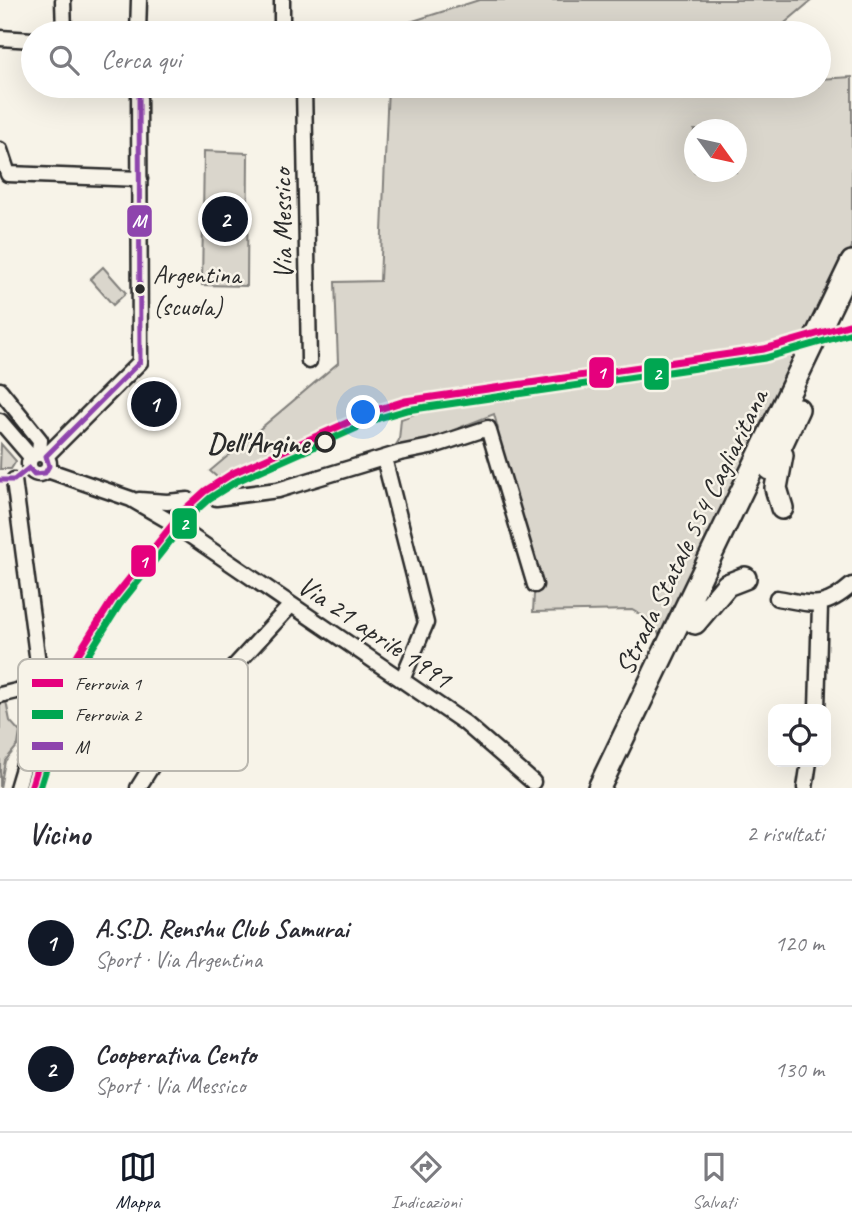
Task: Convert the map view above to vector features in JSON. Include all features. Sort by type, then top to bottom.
[{"type":"highway","name":"Strada Statale 554 Cagliaritana","points":[[599,788],[833,318],[852,262]]},
{"type":"highway","name":"Strada Statale 554 Cagliaritana","points":[[833,318],[852,294]]},
{"type":"highway","name":"Strada Statale 554 Cagliaritana","points":[[613,788],[784,440],[817,350]]},
{"type":"highway","points":[[782,508],[776,488],[784,440]]},
{"type":"highway","points":[[695,623],[727,585],[745,578]]},
{"type":"street","points":[[63,0],[64,21]]},
{"type":"street","points":[[138,21],[139,0]]},
{"type":"street","points":[[282,0],[282,21]]},
{"type":"street","points":[[0,38],[21,39]]},
{"type":"street","points":[[37,659],[7,480],[38,461],[140,362],[139,98]]},
{"type":"street","name":"Via Messico","points":[[304,98],[309,361]]},
{"type":"street","points":[[0,150],[8,174],[140,178]]},
{"type":"street","points":[[0,390],[40,440],[38,461]]},
{"type":"street","points":[[0,421],[38,461],[131,499],[169,521]]},
{"type":"street","points":[[216,498],[278,490],[488,428],[535,585]]},
{"type":"street","points":[[384,458],[426,623],[402,680]]},
{"type":"street","points":[[131,499],[158,502],[188,500]]},
{"type":"street","name":"Via 21 aprile 1991","points":[[182,530],[465,723],[533,782]]},
{"type":"street","points":[[777,598],[820,605],[852,585]]},
{"type":"street","points":[[241,659],[291,605]]},
{"type":"street","points":[[817,704],[820,605]]},
{"type":"street","points":[[0,695],[18,691]]},
{"type":"street","points":[[805,788],[808,767]]},
{"type":"street","points":[[17,788],[22,771]]},
{"type":"street","points":[[138,788],[149,771]]},
{"type":"shaded area","points":[[479,0],[812,0],[787,21],[413,21]]},
{"type":"shaded area","points":[[852,77],[852,247],[662,641],[653,622],[632,610],[533,612],[534,594],[542,587],[495,432],[498,429],[494,414],[423,442],[393,450],[399,440],[401,419],[428,409],[425,394],[395,400],[217,477],[210,471],[338,363],[335,282],[380,281],[388,98],[831,98],[831,78]]},
{"type":"shaded area","points":[[204,151],[248,153],[247,286],[202,285]]},
{"type":"shaded area","points":[[103,267],[126,293],[113,305],[90,279]]},
{"type":"shaded area","points":[[1,444],[16,461],[11,469],[0,469]]},
{"type":"shaded area","points":[[6,701],[10,721],[18,730],[18,745],[5,761],[0,788],[0,703]]},
{"type":"tunnel","points":[[188,500],[216,498]]},
{"type":"rail line","name":"1","points":[[76,659],[113,599],[185,509],[205,491],[233,473],[376,410],[405,401],[764,349],[852,324]]},
{"type":"rail line","name":"2","points":[[86,659],[120,604],[191,515],[210,498],[237,481],[379,418],[407,410],[765,358],[852,333]]},
{"type":"rail line","name":"1","points":[[31,788],[36,771]]},
{"type":"rail line","name":"2","points":[[40,788],[45,771]]},
{"type":"transit line","name":"M","points":[[0,480],[14,480],[29,468],[34,474],[45,473],[49,466],[46,456],[140,362],[139,98]]},
{"type":"place","name":"Cooperativa Cento","points":[[225,219]]},
{"type":"place","name":"Argentina (scuola)","points":[[140,289]]},
{"type":"place","name":"A.S.D. Renshu Club Samurai","points":[[154,404]]},
{"type":"place","name":"Dell'Argine","points":[[325,442]]}]
